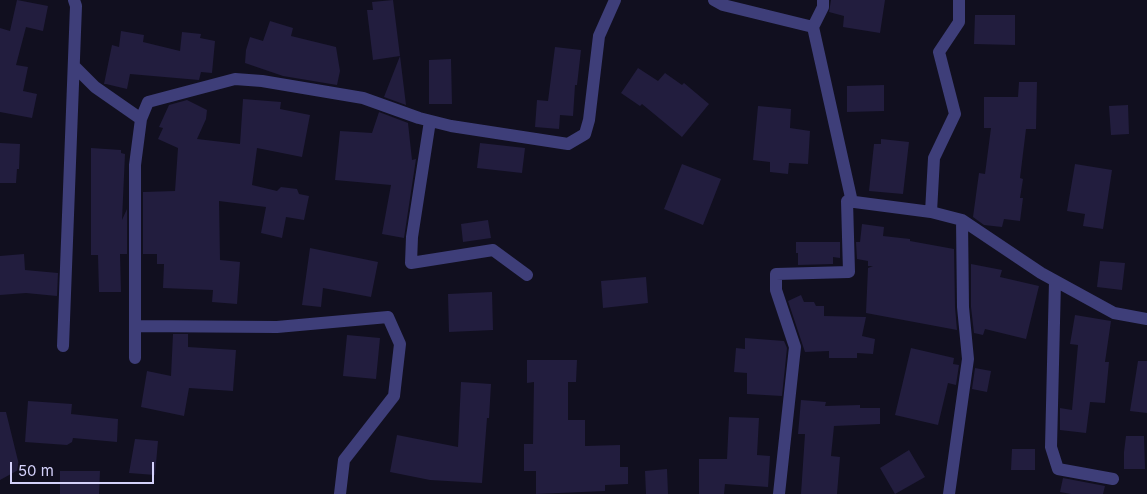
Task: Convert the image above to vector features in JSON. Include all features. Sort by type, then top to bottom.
[{"type":"street","points":[[63,346],[76,6],[74,0]]},
{"type":"street","points":[[134,358],[135,165],[141,119],[148,102],[235,79],[262,81],[363,98],[430,121],[451,126],[568,144],[585,134],[589,120],[599,36],[615,0]]},
{"type":"street","points":[[714,0],[723,5],[814,27]]},
{"type":"street","points":[[823,0],[823,7],[814,27],[852,202]]},
{"type":"street","points":[[931,212],[934,158],[955,114],[939,52],[960,22],[959,0]]},
{"type":"street","points":[[74,66],[95,87],[141,119]]},
{"type":"street","points":[[430,121],[412,237],[411,263],[493,250],[527,275]]},
{"type":"street","points":[[779,494],[795,347],[776,290],[776,274],[849,272],[847,201],[931,212],[962,220],[1055,281],[1114,313],[1147,319]]},
{"type":"street","points":[[949,494],[968,359],[963,307],[962,220]]},
{"type":"street","points":[[1055,281],[1051,447],[1058,469],[1113,479]]},
{"type":"street","points":[[135,326],[276,327],[388,317],[400,344],[394,396],[344,460],[340,494]]},
{"type":"building","points":[[17,0],[48,6],[43,31],[26,27],[16,65],[28,67],[23,91],[37,94],[32,118],[0,112],[0,28],[10,31]]},
{"type":"building","points":[[393,0],[400,56],[373,60],[367,10],[373,10],[372,2]]},
{"type":"building","points":[[831,0],[885,0],[880,33],[843,27],[844,16],[829,12]]},
{"type":"building","points":[[975,15],[1015,15],[1015,45],[974,44]]},
{"type":"building","points":[[270,21],[293,28],[291,36],[336,47],[340,71],[337,85],[283,76],[245,63],[250,37],[263,41]]},
{"type":"building","points":[[121,31],[144,35],[143,42],[180,51],[182,32],[201,34],[200,38],[215,41],[212,73],[201,72],[199,80],[130,74],[127,89],[104,84],[112,45],[119,47]]},
{"type":"building","points":[[555,47],[581,50],[577,85],[575,85],[573,116],[560,115],[559,129],[535,127],[537,100],[548,101]]},
{"type":"building","points":[[400,56],[406,105],[384,97]]},
{"type":"building","points":[[451,59],[452,104],[429,104],[429,60]]},
{"type":"building","points":[[638,68],[658,81],[665,73],[682,85],[684,83],[709,104],[682,137],[642,104],[640,106],[621,93]]},
{"type":"building","points":[[1019,82],[1037,82],[1036,129],[1026,129],[1020,178],[1023,179],[1020,198],[1023,198],[1020,221],[1004,219],[1002,227],[984,225],[973,217],[979,173],[985,174],[991,128],[984,128],[984,97],[1018,97]]},
{"type":"building","points":[[884,85],[884,111],[847,112],[847,86]]},
{"type":"building","points":[[243,99],[281,102],[280,109],[310,115],[302,157],[257,148],[252,185],[277,191],[281,187],[297,189],[299,194],[309,196],[304,220],[286,217],[282,238],[261,233],[266,207],[219,201],[220,260],[240,262],[237,304],[212,302],[213,290],[163,288],[164,264],[157,264],[157,254],[143,254],[143,192],[175,191],[178,148],[158,139],[163,128],[159,127],[169,105],[187,100],[207,110],[206,119],[197,139],[240,144]]},
{"type":"building","points":[[1128,105],[1129,134],[1111,135],[1109,106]]},
{"type":"building","points":[[758,106],[791,109],[790,128],[810,131],[808,164],[789,163],[788,174],[770,172],[770,162],[753,160]]},
{"type":"building","points":[[379,112],[408,123],[412,160],[416,159],[404,238],[382,234],[391,185],[335,180],[340,131],[372,133]]},
{"type":"building","points":[[881,139],[909,142],[903,194],[869,191],[874,144],[881,144]]},
{"type":"building","points":[[0,143],[20,144],[19,169],[17,169],[16,183],[0,183]]},
{"type":"building","points":[[480,143],[525,148],[522,173],[477,168]]},
{"type":"building","points":[[91,148],[121,150],[121,153],[125,154],[122,220],[127,209],[127,254],[120,254],[121,292],[99,292],[98,255],[91,255]]},
{"type":"building","points":[[682,164],[721,179],[703,225],[664,209]]},
{"type":"building","points":[[1075,164],[1112,170],[1103,229],[1083,226],[1085,214],[1067,211]]},
{"type":"building","points":[[488,220],[491,238],[463,242],[461,224]]},
{"type":"building","points":[[862,224],[884,227],[883,236],[910,239],[910,241],[954,249],[957,330],[866,313],[868,268],[873,266],[868,266],[868,261],[857,259],[856,242],[860,242]]},
{"type":"building","points":[[796,242],[840,242],[840,258],[833,257],[833,264],[798,265]]},
{"type":"building","points":[[310,248],[378,262],[371,297],[323,288],[321,307],[302,305]]},
{"type":"building","points":[[24,254],[25,270],[58,273],[57,296],[26,293],[0,295],[0,256]]},
{"type":"building","points":[[1100,261],[1125,263],[1122,290],[1097,287]]},
{"type":"building","points":[[971,264],[1002,270],[1000,277],[1039,286],[1026,339],[985,329],[983,335],[974,333],[971,307]]},
{"type":"building","points":[[646,277],[648,303],[603,308],[601,281]]},
{"type":"building","points":[[492,292],[493,330],[449,332],[448,294]]},
{"type":"building","points":[[801,295],[804,302],[814,302],[816,306],[824,306],[824,316],[866,317],[862,336],[875,339],[873,354],[857,353],[857,358],[829,358],[829,351],[805,352],[788,301]]},
{"type":"building","points":[[1075,315],[1111,321],[1105,362],[1109,362],[1105,403],[1090,402],[1086,433],[1060,430],[1060,408],[1072,410],[1078,345],[1070,344]]},
{"type":"building","points":[[173,334],[188,334],[188,347],[236,350],[233,391],[189,388],[184,416],[141,407],[147,371],[171,376]]},
{"type":"building","points":[[347,335],[380,338],[376,379],[343,376]]},
{"type":"building","points":[[745,338],[784,341],[787,348],[782,396],[747,394],[747,373],[734,372],[736,348],[745,349]]},
{"type":"building","points":[[911,348],[954,358],[953,364],[959,365],[956,385],[948,383],[938,425],[895,415]]},
{"type":"building","points":[[527,360],[577,360],[576,382],[568,382],[568,420],[585,420],[585,446],[620,445],[620,467],[628,467],[628,484],[605,485],[605,491],[536,494],[536,471],[524,471],[524,444],[533,444],[534,382],[527,383]]},
{"type":"building","points":[[1138,361],[1147,361],[1147,413],[1130,411]]},
{"type":"building","points":[[975,368],[991,371],[987,392],[972,389]]},
{"type":"building","points":[[461,382],[491,384],[482,483],[430,480],[390,472],[397,435],[458,447]]},
{"type":"building","points":[[801,400],[826,402],[825,406],[860,405],[860,408],[880,408],[880,424],[834,426],[831,456],[840,457],[837,494],[801,494],[805,434],[798,434]]},
{"type":"building","points":[[28,401],[72,404],[71,414],[118,419],[117,442],[73,438],[72,442],[67,445],[25,442]]},
{"type":"building","points":[[0,412],[6,412],[20,469],[0,480]]},
{"type":"building","points":[[729,417],[759,418],[757,455],[770,456],[768,487],[725,484],[724,494],[699,494],[699,459],[727,459]]},
{"type":"building","points":[[1126,436],[1144,436],[1145,469],[1124,469]]},
{"type":"building","points":[[135,439],[158,441],[155,475],[129,473]]},
{"type":"building","points":[[1012,449],[1035,449],[1035,470],[1011,470]]},
{"type":"building","points":[[909,450],[925,477],[895,494],[880,468]]},
{"type":"building","points":[[667,469],[668,494],[646,494],[645,471]]},
{"type":"building","points":[[60,471],[100,471],[99,494],[60,494]]},
{"type":"building","points":[[1063,478],[1105,486],[1103,494],[1060,492]]}]
